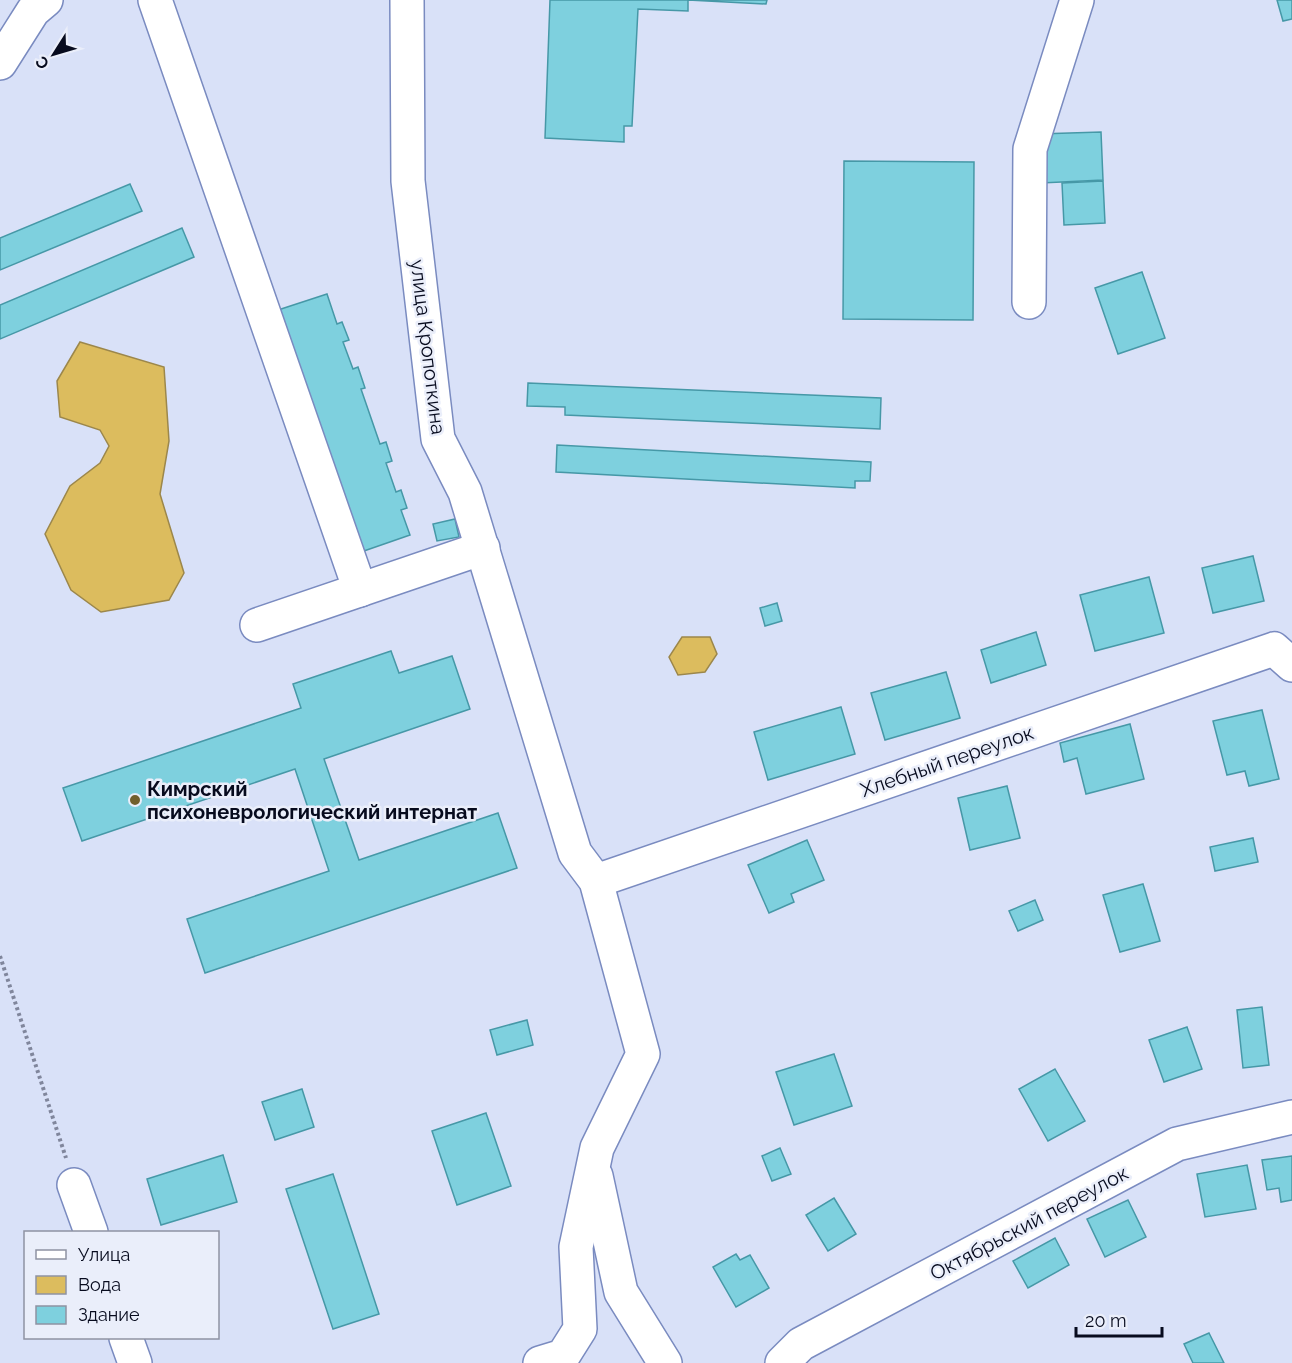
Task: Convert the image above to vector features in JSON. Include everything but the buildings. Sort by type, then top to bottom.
[{"type":"street","points":[[0,63],[33,11],[46,0]]},
{"type":"street","points":[[155,0],[360,590]]},
{"type":"street","name":"улица Кропоткина","points":[[407,0],[408,181],[438,439],[465,492],[575,853],[596,881]]},
{"type":"street","points":[[1029,302],[1030,149],[1077,0]]},
{"type":"street","points":[[257,626],[483,548]]},
{"type":"street","name":"Хлебный переулок","points":[[596,881],[1274,649],[1292,665]]},
{"type":"street","points":[[540,1363],[563,1356],[580,1329],[576,1247],[597,1148],[643,1054],[596,881]]},
{"type":"street","name":"Октябрьский переулок","points":[[782,1363],[801,1344],[1177,1144],[1292,1117]]},
{"type":"street","points":[[594,1165],[621,1292],[665,1363]]},
{"type":"street","points":[[74,1185],[90,1231]]},
{"type":"street","points":[[126,1339],[135,1363]]},
{"type":"path","points":[[0,956],[74,1185]]},
{"type":"water","points":[[80,342],[164,367],[169,441],[160,494],[184,573],[169,600],[101,612],[71,590],[45,534],[70,486],[100,463],[109,446],[100,430],[60,417],[57,381]]},
{"type":"water","points":[[682,637],[710,637],[717,654],[705,672],[678,675],[669,657]]},
{"type":"place","name":"Кимрский психоневрологический интернат","points":[[135,800]]}]
